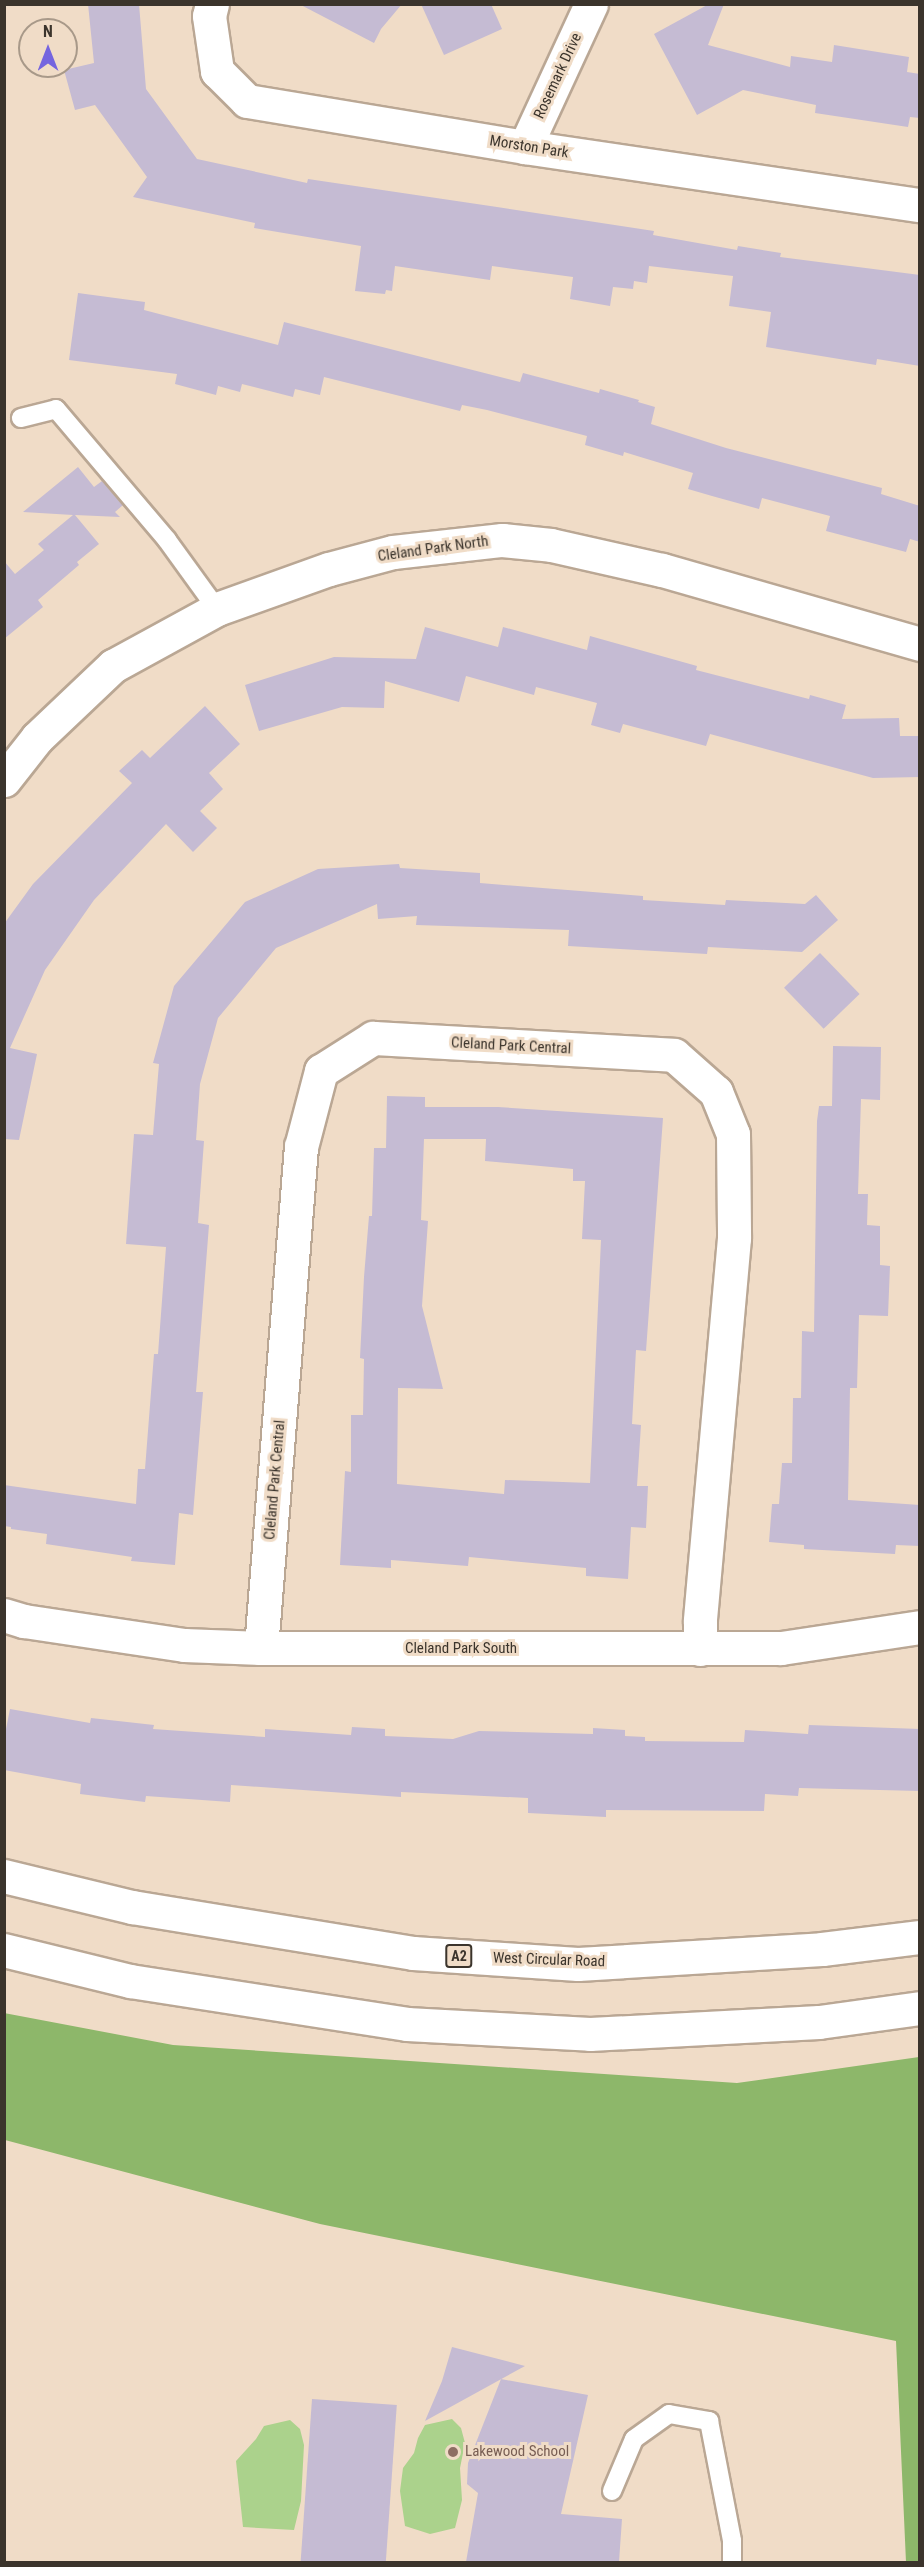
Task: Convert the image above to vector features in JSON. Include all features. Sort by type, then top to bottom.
[{"type":"main road","name":"Morston Park","points":[[212,4],[209,16],[217,71],[247,101],[525,147],[920,205]]},
{"type":"main road","name":"Rosemark Drive","points":[[525,147],[591,4]]},
{"type":"main road","name":"Cleland Park North","points":[[4,780],[37,738],[113,666],[217,609],[329,569],[393,552],[502,540],[551,545],[662,570],[920,644]]},
{"type":"main road","name":"Cleland Park Central","points":[[261,1648],[301,1147],[321,1071],[373,1038],[674,1055],[716,1092],[733,1134],[734,1239],[700,1621],[700,1649]]},
{"type":"main road","name":"Cleland Park South","points":[[4,1615],[24,1621],[184,1645],[261,1648],[781,1648],[920,1627]]},
{"type":"main road","name":"West Circular Road","points":[[4,1876],[132,1907],[413,1953],[578,1964],[822,1949],[920,1937]]},
{"type":"main road","points":[[4,1950],[130,1981],[407,2024],[590,2034],[819,2022],[920,2008]]},
{"type":"lane","points":[[21,418],[56,409],[167,540],[217,609]]},
{"type":"lane","points":[[612,2491],[634,2439],[669,2415],[709,2421],[732,2541],[732,2562]]},
{"type":"green space","points":[[4,2013],[173,2045],[737,2083],[919,2057],[919,2562],[906,2562],[896,2341],[320,2224],[5,2140]]},
{"type":"green space","points":[[452,2419],[461,2428],[465,2443],[460,2468],[462,2500],[455,2528],[430,2534],[405,2526],[400,2491],[403,2468],[414,2453],[425,2425]]},
{"type":"green space","points":[[290,2420],[300,2429],[304,2445],[301,2501],[294,2530],[243,2527],[236,2461],[256,2439],[264,2426]]},
{"type":"building","points":[[88,4],[139,4],[146,89],[197,159],[307,183],[308,179],[497,207],[654,231],[653,235],[737,250],[738,246],[781,253],[780,257],[920,275],[920,366],[877,359],[876,365],[766,347],[771,312],[729,306],[733,276],[649,266],[647,283],[634,281],[633,289],[613,287],[610,306],[570,299],[573,277],[492,266],[490,280],[395,266],[392,291],[386,290],[385,294],[355,291],[361,246],[254,228],[255,223],[133,197],[147,177],[95,105],[75,110],[66,78],[78,78],[78,67],[94,63]]},
{"type":"building","points":[[299,4],[402,4],[381,29],[374,43]]},
{"type":"building","points":[[421,4],[491,4],[502,29],[444,55]]},
{"type":"building","points":[[709,4],[724,4],[708,45],[790,67],[791,56],[832,62],[834,45],[909,57],[907,72],[920,74],[920,118],[910,117],[908,127],[815,113],[816,105],[743,90],[697,115],[654,34]]},
{"type":"building","points":[[78,293],[145,302],[144,310],[278,345],[284,322],[520,382],[523,373],[599,393],[600,389],[639,400],[638,402],[655,407],[651,424],[726,448],[882,488],[881,494],[920,506],[920,542],[910,539],[906,552],[826,531],[830,516],[762,498],[759,509],[688,489],[693,473],[624,452],[623,456],[585,445],[587,436],[487,410],[462,405],[460,411],[324,377],[320,395],[295,389],[293,397],[242,384],[240,392],[218,386],[216,395],[175,384],[177,374],[69,360]]},
{"type":"building","points":[[78,467],[94,487],[102,481],[123,505],[115,512],[120,517],[75,515],[99,544],[77,562],[79,565],[38,600],[43,607],[4,639],[4,561],[15,574],[44,550],[38,544],[73,515],[23,512]]},
{"type":"building","points":[[425,627],[498,647],[503,627],[587,650],[590,636],[697,666],[696,670],[809,699],[810,695],[846,705],[842,719],[899,718],[900,736],[920,736],[920,777],[873,778],[710,734],[706,746],[623,724],[620,733],[591,725],[597,703],[536,687],[534,695],[466,676],[459,702],[385,681],[384,708],[342,707],[259,731],[245,685],[334,657],[416,659]]},
{"type":"building","points":[[205,706],[240,744],[209,773],[223,789],[200,811],[217,828],[193,852],[166,824],[94,900],[45,970],[10,1048],[37,1054],[19,1140],[4,1139],[4,924],[33,884],[132,783],[119,771],[142,750],[150,758]]},
{"type":"building","points":[[399,864],[400,868],[480,873],[480,883],[643,896],[643,900],[725,905],[726,900],[805,904],[816,895],[838,920],[802,952],[708,947],[707,954],[568,946],[569,930],[416,925],[417,916],[378,919],[377,904],[276,948],[218,1018],[200,1084],[196,1140],[204,1141],[198,1223],[209,1225],[196,1392],[203,1392],[193,1515],[179,1513],[175,1565],[131,1561],[132,1557],[46,1544],[47,1534],[4,1526],[4,1485],[136,1504],[138,1469],[145,1469],[154,1354],[158,1354],[166,1247],[126,1244],[134,1134],[153,1135],[159,1064],[153,1063],[174,986],[245,902],[318,869]]},
{"type":"building","points":[[820,953],[860,994],[824,1029],[784,988]]},
{"type":"building","points":[[833,1046],[881,1047],[880,1100],[861,1099],[858,1194],[868,1194],[867,1225],[880,1226],[880,1265],[890,1266],[888,1316],[859,1315],[857,1388],[850,1388],[848,1500],[920,1505],[920,1546],[896,1545],[895,1554],[804,1549],[804,1545],[769,1542],[772,1504],[779,1504],[782,1463],[792,1463],[793,1398],[801,1398],[802,1331],[814,1332],[817,1121],[819,1106],[832,1106]]},
{"type":"building","points":[[387,1096],[425,1097],[425,1107],[498,1107],[663,1118],[646,1351],[636,1350],[632,1424],[641,1425],[637,1486],[648,1486],[646,1528],[631,1527],[628,1579],[586,1576],[586,1568],[469,1557],[468,1566],[391,1560],[391,1568],[340,1565],[345,1471],[351,1472],[351,1415],[363,1415],[364,1359],[360,1358],[369,1216],[372,1216],[374,1148],[386,1148]],"holes":[[[424,1139],[486,1139],[485,1161],[573,1169],[573,1181],[585,1181],[582,1239],[601,1240],[590,1483],[505,1480],[504,1494],[397,1484],[398,1388],[443,1389],[422,1306],[428,1221],[421,1220]]]},
{"type":"building","points":[[10,1709],[90,1723],[91,1718],[154,1725],[153,1729],[265,1737],[265,1729],[351,1735],[352,1727],[385,1729],[385,1736],[453,1739],[479,1731],[593,1734],[593,1728],[625,1730],[625,1736],[645,1737],[645,1741],[744,1742],[745,1730],[808,1734],[809,1725],[920,1729],[920,1791],[799,1788],[798,1796],[765,1794],[764,1811],[606,1810],[606,1817],[528,1813],[528,1798],[401,1792],[401,1797],[231,1785],[230,1802],[146,1796],[145,1802],[80,1794],[81,1784],[4,1770],[4,1739]]},
{"type":"building","points":[[452,2347],[525,2366],[425,2421],[442,2381]]},
{"type":"building","points":[[501,2379],[588,2395],[561,2514],[622,2519],[619,2562],[466,2562],[478,2493],[467,2484],[468,2463]]},
{"type":"building","points":[[312,2399],[397,2405],[386,2562],[301,2562]]},
{"type":"place","name":"Lakewood School","points":[[453,2452]]}]
